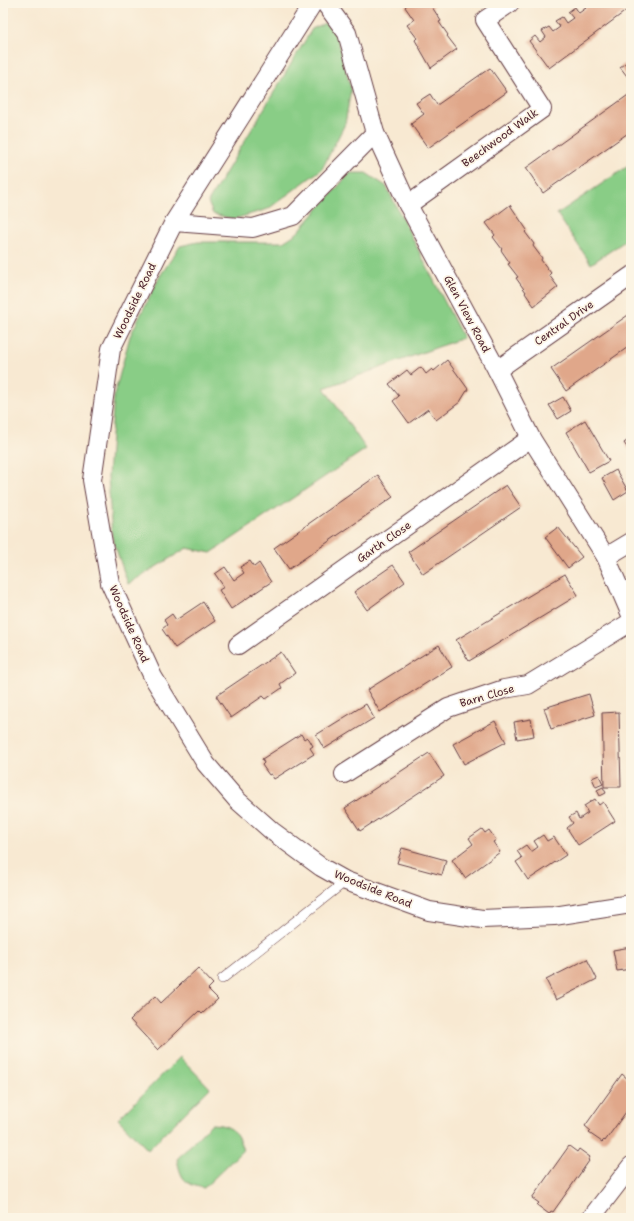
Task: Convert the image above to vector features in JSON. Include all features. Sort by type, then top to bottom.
[{"type":"street","name":"Woodside Road","points":[[313,3],[174,222],[111,348],[92,480],[110,583],[153,677],[206,764],[237,800],[272,831],[321,868],[346,881],[429,911],[482,918],[554,916],[631,904]]},
{"type":"street","name":"Glen View Road","points":[[325,3],[348,34],[375,133],[408,205],[497,370],[530,438],[606,557],[631,615]]},
{"type":"street","name":"Beechwood Walk","points":[[408,205],[542,109],[485,20],[510,3]]},
{"type":"street","points":[[174,222],[252,228],[293,216],[375,133]]},
{"type":"street","name":"Central Drive","points":[[497,370],[631,276]]},
{"type":"street","name":"Garth Close","points":[[238,645],[530,438]]},
{"type":"street","points":[[606,557],[631,542]]},
{"type":"street","name":"Barn Close","points":[[344,774],[448,708],[504,689],[528,685],[631,622]]},
{"type":"street","points":[[591,1218],[631,1166]]},
{"type":"lane","points":[[222,979],[346,881]]},
{"type":"green space","points":[[325,23],[336,33],[351,89],[345,124],[322,169],[268,209],[234,219],[213,214],[208,202],[312,29]]},
{"type":"green space","points":[[631,164],[631,237],[591,264],[557,214]]},
{"type":"green space","points":[[350,173],[366,173],[386,186],[463,338],[324,388],[366,449],[211,553],[187,548],[128,584],[112,537],[108,476],[114,396],[130,336],[160,276],[180,246],[198,242],[283,242],[297,233]]},
{"type":"green space","points":[[180,1057],[210,1088],[148,1150],[118,1119]]},
{"type":"green space","points":[[211,1124],[224,1126],[233,1130],[243,1150],[204,1188],[192,1185],[184,1180],[177,1159]]},
{"type":"building","points":[[406,3],[438,3],[432,7],[441,21],[439,22],[448,35],[447,36],[457,49],[431,68],[415,40],[417,38],[407,25],[414,20],[405,7],[407,5]]},
{"type":"building","points":[[582,3],[631,3],[631,7],[549,68],[529,41],[535,36],[540,42],[546,37],[542,31],[549,27],[553,32],[560,27],[555,21],[562,17],[566,23],[573,18],[568,12],[575,7],[579,13],[586,8]]},
{"type":"building","points":[[631,59],[631,79],[630,80],[620,67]]},
{"type":"building","points":[[490,68],[507,92],[428,148],[411,124],[424,114],[416,103],[430,94],[437,105]]},
{"type":"building","points":[[631,93],[631,131],[543,193],[526,168]]},
{"type":"building","points":[[510,205],[527,230],[525,232],[542,258],[541,260],[551,273],[549,275],[558,287],[534,306],[516,278],[518,277],[508,264],[510,263],[501,250],[502,249],[493,237],[495,235],[486,223]]},
{"type":"building","points":[[631,313],[631,345],[566,391],[551,369]]},
{"type":"building","points":[[447,360],[468,389],[460,402],[436,420],[428,409],[409,423],[393,401],[399,396],[389,384],[407,370],[411,375],[421,367],[426,374],[432,369],[434,371]]},
{"type":"building","points":[[563,397],[571,411],[558,419],[549,405]]},
{"type":"building","points":[[585,420],[609,461],[589,472],[566,432]]},
{"type":"building","points":[[631,438],[631,448],[629,450],[624,443]]},
{"type":"building","points":[[616,470],[628,491],[614,500],[602,478]]},
{"type":"building","points":[[378,475],[393,497],[289,569],[274,548]]},
{"type":"building","points":[[506,485],[521,507],[423,574],[408,552]]},
{"type":"building","points":[[558,527],[582,557],[568,568],[545,537]]},
{"type":"building","points":[[250,561],[254,567],[259,563],[271,582],[231,609],[219,590],[224,587],[215,574],[225,567],[234,580],[244,573],[240,567]]},
{"type":"building","points":[[393,565],[405,582],[367,610],[354,592]]},
{"type":"building","points":[[565,574],[578,595],[469,661],[456,640]]},
{"type":"building","points":[[203,602],[215,621],[175,648],[162,629],[167,625],[164,620],[172,614],[176,620]]},
{"type":"building","points":[[439,645],[452,667],[380,712],[367,690]]},
{"type":"building","points":[[281,652],[295,673],[280,684],[282,688],[266,699],[263,696],[231,718],[216,696]]},
{"type":"building","points":[[589,694],[595,715],[551,729],[544,708]]},
{"type":"building","points":[[366,704],[374,718],[324,749],[316,735]]},
{"type":"building","points":[[619,712],[621,787],[604,787],[602,713]]},
{"type":"building","points":[[531,719],[534,736],[517,739],[514,722]]},
{"type":"building","points":[[495,721],[506,742],[464,764],[453,744]]},
{"type":"building","points":[[301,734],[304,739],[307,737],[309,739],[313,746],[310,748],[314,754],[274,779],[262,765],[264,763],[262,759]]},
{"type":"building","points":[[429,753],[444,776],[360,831],[345,808]]},
{"type":"building","points":[[599,775],[603,784],[596,787],[592,778]]},
{"type":"building","points":[[603,787],[606,793],[600,796],[597,790]]},
{"type":"building","points":[[595,799],[599,805],[603,802],[615,821],[578,845],[567,828],[573,823],[569,817],[576,813],[579,819],[588,813],[584,806]]},
{"type":"building","points":[[482,829],[485,833],[489,830],[496,840],[493,842],[500,852],[465,878],[452,860],[473,844],[469,838]]},
{"type":"building","points":[[543,835],[547,841],[554,837],[566,855],[528,880],[516,862],[522,858],[517,851],[526,845],[531,852],[538,847],[534,841]]},
{"type":"building","points":[[402,848],[446,860],[442,875],[397,863]]},
{"type":"building","points":[[631,947],[631,969],[617,971],[613,950]]},
{"type":"building","points":[[587,959],[597,979],[556,1000],[546,980]]},
{"type":"building","points":[[198,968],[213,984],[208,989],[218,999],[202,1014],[199,1011],[158,1050],[130,1020],[155,996],[161,1003]]},
{"type":"building","points":[[622,1074],[629,1080],[631,1077],[631,1105],[605,1141],[604,1140],[602,1142],[589,1133],[591,1131],[585,1126]]},
{"type":"building","points":[[569,1146],[577,1152],[579,1149],[590,1157],[588,1160],[589,1161],[553,1212],[551,1211],[549,1214],[537,1205],[539,1203],[532,1198]]}]
